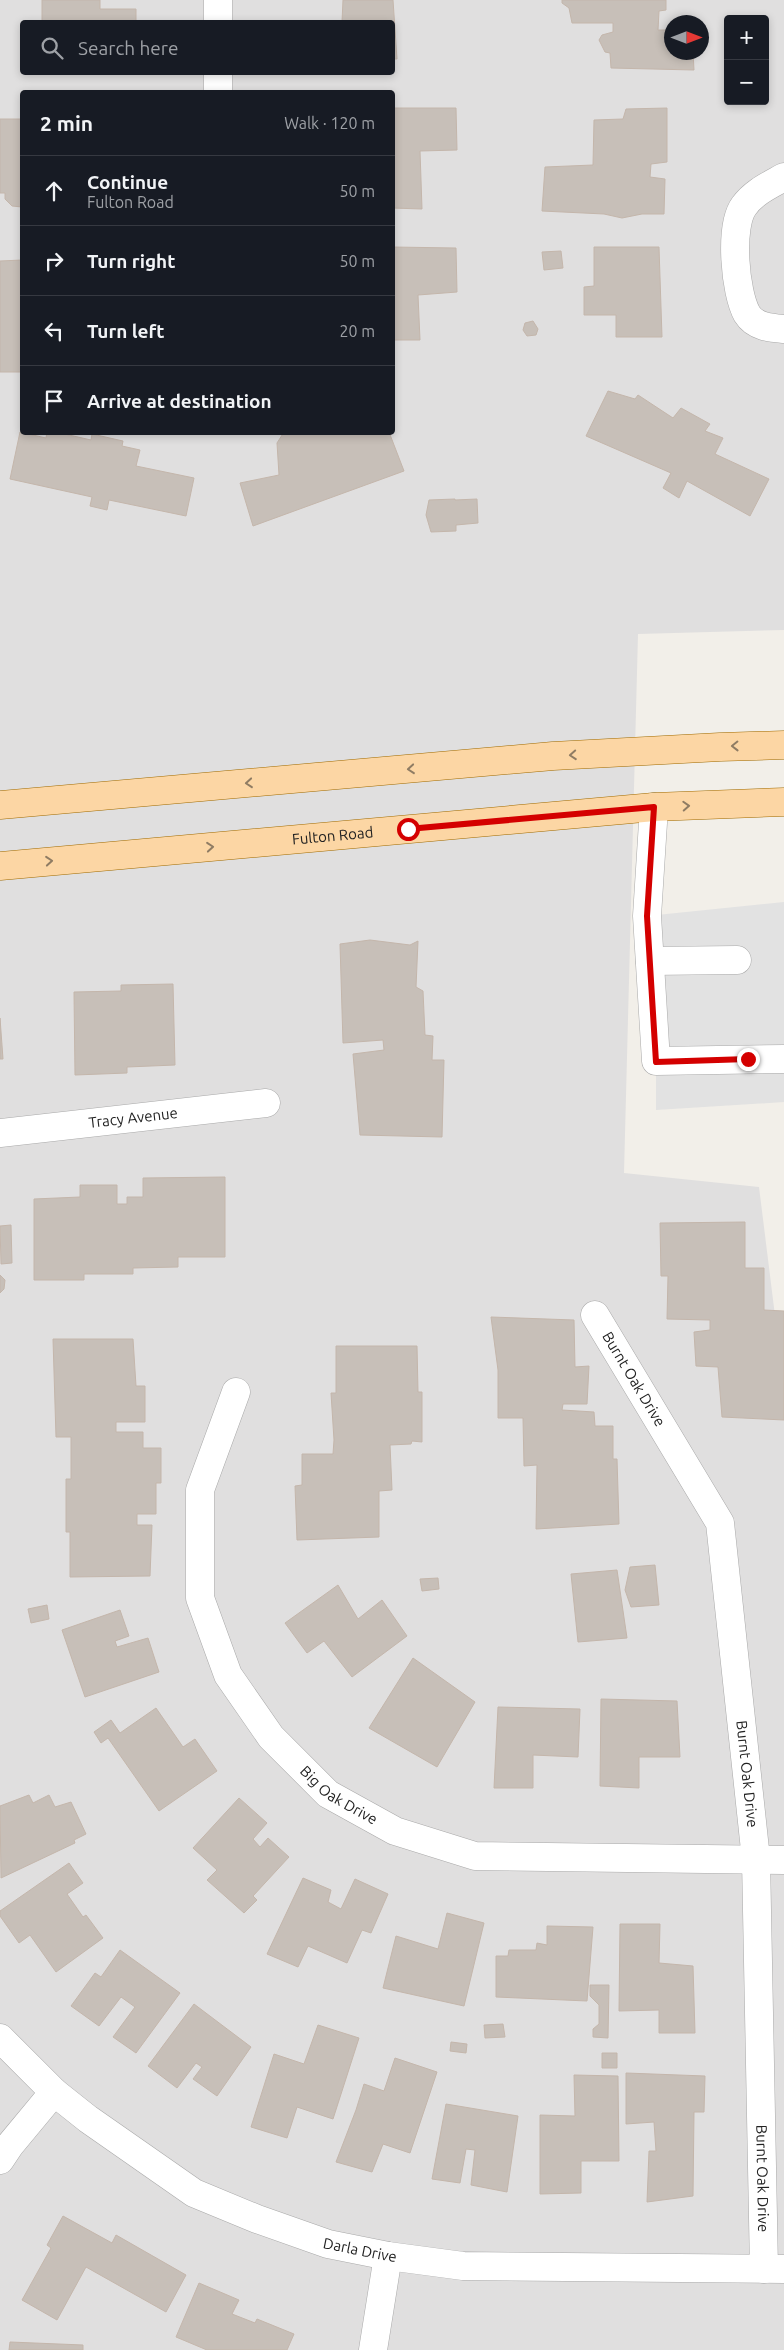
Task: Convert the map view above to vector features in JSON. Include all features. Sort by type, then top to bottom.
[{"type":"main road","points":[[0,805],[553,756],[784,745]]},
{"type":"main road","name":"Fulton Road","points":[[0,866],[654,807],[784,802]]},
{"type":"street","points":[[218,0],[218,20]]},
{"type":"street","points":[[218,75],[218,90]]},
{"type":"street","points":[[784,177],[761,190],[743,206],[736,230],[738,286],[748,315],[764,327],[784,330]]},
{"type":"street","points":[[654,807],[647,916],[656,1062],[784,1058]]},
{"type":"street","points":[[650,961],[737,960]]},
{"type":"street","name":"Tracy Avenue","points":[[0,1133],[266,1102]]},
{"type":"street","name":"Burnt Oak Drive","points":[[595,1315],[720,1523],[756,1859],[774,2269]]},
{"type":"street","name":"Big Oak Drive","points":[[236,1392],[200,1490],[200,1598],[228,1675],[271,1737],[328,1794],[395,1831],[475,1856],[784,1860]]},
{"type":"street","name":"Darla Drive","points":[[0,2038],[54,2092],[95,2124],[194,2193],[257,2219],[328,2244],[388,2256],[463,2266],[774,2269]]},
{"type":"street","points":[[0,2160],[54,2092]]},
{"type":"street","points":[[372,2350],[388,2256]]},
{"type":"shaded area","points":[[0,0],[784,0],[784,630],[638,634],[624,1173],[759,1187],[784,1388],[784,2350],[0,2350]]},
{"type":"shaded area","points":[[784,902],[784,1102],[656,1110],[656,1061],[647,916]]},
{"type":"building","points":[[42,0],[100,0],[100,9],[136,9],[136,20],[42,20]]},
{"type":"building","points":[[343,0],[393,0],[394,20],[342,20]]},
{"type":"building","points":[[562,0],[666,0],[666,10],[659,11],[658,30],[664,30],[664,60],[693,60],[694,70],[611,68],[610,53],[605,52],[599,40],[602,35],[613,32],[613,23],[572,23],[569,8],[562,3]]},
{"type":"building","points":[[395,30],[397,59],[395,59]]},
{"type":"building","points":[[395,108],[456,108],[457,150],[420,151],[422,209],[395,208]]},
{"type":"building","points":[[667,108],[667,162],[651,164],[650,177],[665,179],[664,214],[642,214],[622,218],[604,214],[542,211],[545,167],[593,165],[594,120],[623,119],[626,109]]},
{"type":"building","points":[[0,119],[20,119],[20,207],[12,206],[5,199],[5,193],[0,193]]},
{"type":"building","points":[[395,247],[456,248],[457,292],[418,295],[420,340],[395,340]]},
{"type":"building","points":[[594,247],[659,247],[662,337],[616,337],[616,315],[584,315],[584,287],[594,286]]},
{"type":"building","points":[[561,251],[563,268],[544,270],[542,252]]},
{"type":"building","points":[[20,260],[20,372],[0,372],[0,261]]},
{"type":"building","points":[[533,321],[538,329],[536,335],[527,336],[523,330],[525,323]]},
{"type":"building","points":[[608,391],[635,399],[638,395],[673,418],[681,408],[710,424],[705,431],[723,438],[715,454],[769,479],[750,516],[687,481],[679,498],[663,488],[671,473],[586,436]]},
{"type":"building","points":[[20,432],[20,435],[46,438],[46,435],[69,435],[91,440],[92,435],[96,435],[123,441],[122,446],[140,450],[136,466],[194,478],[186,516],[109,500],[107,510],[90,506],[92,497],[10,479]]},
{"type":"building","points":[[282,435],[390,435],[404,471],[253,526],[240,483],[279,475],[277,443]]},
{"type":"building","points":[[477,499],[478,523],[456,525],[456,531],[431,532],[426,515],[429,500]]},
{"type":"building","points":[[370,940],[410,945],[418,941],[416,987],[423,991],[425,1035],[433,1036],[432,1060],[444,1060],[442,1137],[360,1135],[353,1054],[384,1050],[383,1040],[343,1043],[340,944]]},
{"type":"building","points":[[173,984],[175,1065],[127,1067],[127,1073],[75,1075],[74,992],[121,991],[121,985]]},
{"type":"building","points":[[0,1018],[3,1059],[0,1059]]},
{"type":"building","points":[[225,1177],[225,1257],[178,1257],[178,1267],[133,1268],[133,1274],[84,1274],[84,1280],[34,1280],[34,1199],[80,1197],[80,1185],[117,1185],[117,1204],[127,1204],[127,1197],[143,1197],[143,1178]]},
{"type":"building","points":[[745,1222],[745,1268],[764,1268],[764,1310],[784,1311],[784,1420],[722,1417],[718,1367],[696,1366],[694,1332],[710,1330],[710,1320],[667,1319],[668,1276],[661,1276],[660,1223]]},
{"type":"building","points":[[11,1225],[12,1263],[1,1264],[0,1226]]},
{"type":"building","points":[[0,1275],[5,1280],[4,1289],[0,1293]]},
{"type":"building","points":[[491,1317],[574,1320],[575,1367],[589,1366],[587,1404],[563,1404],[562,1410],[594,1412],[595,1426],[613,1426],[613,1459],[617,1459],[619,1524],[536,1529],[537,1465],[524,1466],[523,1418],[498,1418],[498,1370]]},
{"type":"building","points":[[53,1339],[133,1339],[136,1386],[145,1386],[145,1422],[116,1422],[116,1432],[143,1432],[143,1448],[161,1448],[161,1483],[156,1483],[156,1514],[137,1514],[137,1525],[152,1525],[150,1576],[70,1577],[70,1532],[66,1532],[66,1479],[71,1479],[71,1437],[56,1437]]},
{"type":"building","points":[[336,1346],[417,1346],[418,1392],[422,1392],[422,1442],[412,1441],[411,1444],[390,1445],[392,1490],[379,1491],[379,1537],[297,1540],[295,1486],[302,1485],[302,1454],[333,1454],[331,1393],[336,1393]]},
{"type":"building","points":[[655,1565],[659,1605],[631,1607],[625,1590],[630,1567]]},
{"type":"building","points":[[617,1570],[627,1638],[578,1642],[571,1574]]},
{"type":"building","points":[[438,1578],[439,1589],[422,1591],[420,1579]]},
{"type":"building","points":[[338,1585],[358,1619],[382,1600],[407,1636],[352,1677],[324,1641],[307,1653],[285,1623]]},
{"type":"building","points":[[47,1605],[49,1619],[31,1623],[28,1609]]},
{"type":"building","points":[[120,1610],[129,1636],[115,1641],[117,1647],[148,1638],[159,1672],[85,1697],[62,1630]]},
{"type":"building","points":[[413,1658],[475,1702],[437,1767],[369,1728]]},
{"type":"building","points":[[601,1699],[677,1701],[680,1757],[639,1757],[639,1788],[600,1786]]},
{"type":"building","points":[[498,1707],[580,1709],[578,1757],[533,1755],[533,1788],[494,1788]]},
{"type":"building","points":[[156,1708],[183,1747],[195,1739],[217,1771],[159,1811],[108,1738],[101,1743],[94,1732],[111,1720],[120,1733]]},
{"type":"building","points":[[29,1795],[33,1803],[49,1795],[55,1807],[71,1802],[86,1834],[74,1840],[75,1843],[1,1878],[0,1806]]},
{"type":"building","points":[[239,1798],[267,1823],[253,1839],[260,1847],[268,1838],[289,1857],[253,1896],[257,1900],[244,1913],[207,1880],[217,1870],[193,1848]]},
{"type":"building","points":[[69,1863],[83,1883],[67,1894],[83,1917],[86,1915],[103,1938],[56,1972],[30,1935],[19,1943],[0,1916],[0,1911]]},
{"type":"building","points":[[303,1878],[331,1890],[328,1902],[341,1909],[355,1879],[388,1894],[371,1933],[362,1930],[347,1963],[308,1946],[298,1967],[267,1954]]},
{"type":"building","points":[[447,1913],[484,1923],[464,2006],[383,1988],[396,1936],[438,1949]]},
{"type":"building","points":[[620,1924],[660,1924],[659,1963],[693,1966],[695,2033],[659,2033],[659,2010],[619,2011]]},
{"type":"building","points":[[547,1926],[593,1927],[587,2001],[496,1997],[496,1956],[508,1956],[509,1950],[536,1950],[537,1943],[547,1945]]},
{"type":"building","points":[[120,1950],[180,1993],[136,2053],[113,2037],[135,2007],[121,1997],[99,2026],[71,2006],[95,1973],[101,1977]]},
{"type":"building","points":[[590,1985],[609,1985],[608,2038],[593,2037],[593,2029],[599,2024],[599,2005],[590,1996]]},
{"type":"building","points":[[194,2004],[251,2047],[217,2096],[193,2079],[202,2067],[196,2063],[177,2088],[148,2066]]},
{"type":"building","points":[[503,2024],[505,2037],[485,2038],[484,2025]]},
{"type":"building","points":[[318,2025],[359,2038],[333,2119],[297,2107],[287,2138],[251,2127],[274,2054],[304,2064]]},
{"type":"building","points":[[451,2042],[467,2044],[466,2053],[450,2051]]},
{"type":"building","points":[[602,2053],[617,2053],[617,2068],[602,2068]]},
{"type":"building","points":[[395,2058],[437,2072],[410,2153],[383,2144],[372,2172],[336,2162],[364,2084],[384,2091]]},
{"type":"building","points":[[626,2073],[705,2076],[704,2112],[694,2112],[693,2196],[647,2202],[649,2151],[656,2151],[654,2122],[626,2124]]},
{"type":"building","points":[[574,2075],[618,2076],[619,2161],[581,2161],[581,2193],[540,2194],[540,2115],[575,2116]]},
{"type":"building","points":[[446,2104],[518,2116],[507,2192],[471,2185],[475,2150],[466,2149],[460,2183],[432,2179]]},
{"type":"building","points":[[63,2216],[112,2243],[116,2235],[186,2275],[166,2312],[86,2267],[57,2320],[22,2300],[51,2248],[47,2245]]},
{"type":"building","points":[[199,2283],[239,2300],[232,2314],[255,2323],[257,2319],[294,2334],[287,2350],[207,2350],[176,2337]]},
{"type":"building","points":[[10,2342],[83,2345],[83,2350],[9,2350]]},
{"type":"route","points":[[408,829],[654,807],[647,916],[656,1062],[748,1059]]}]
